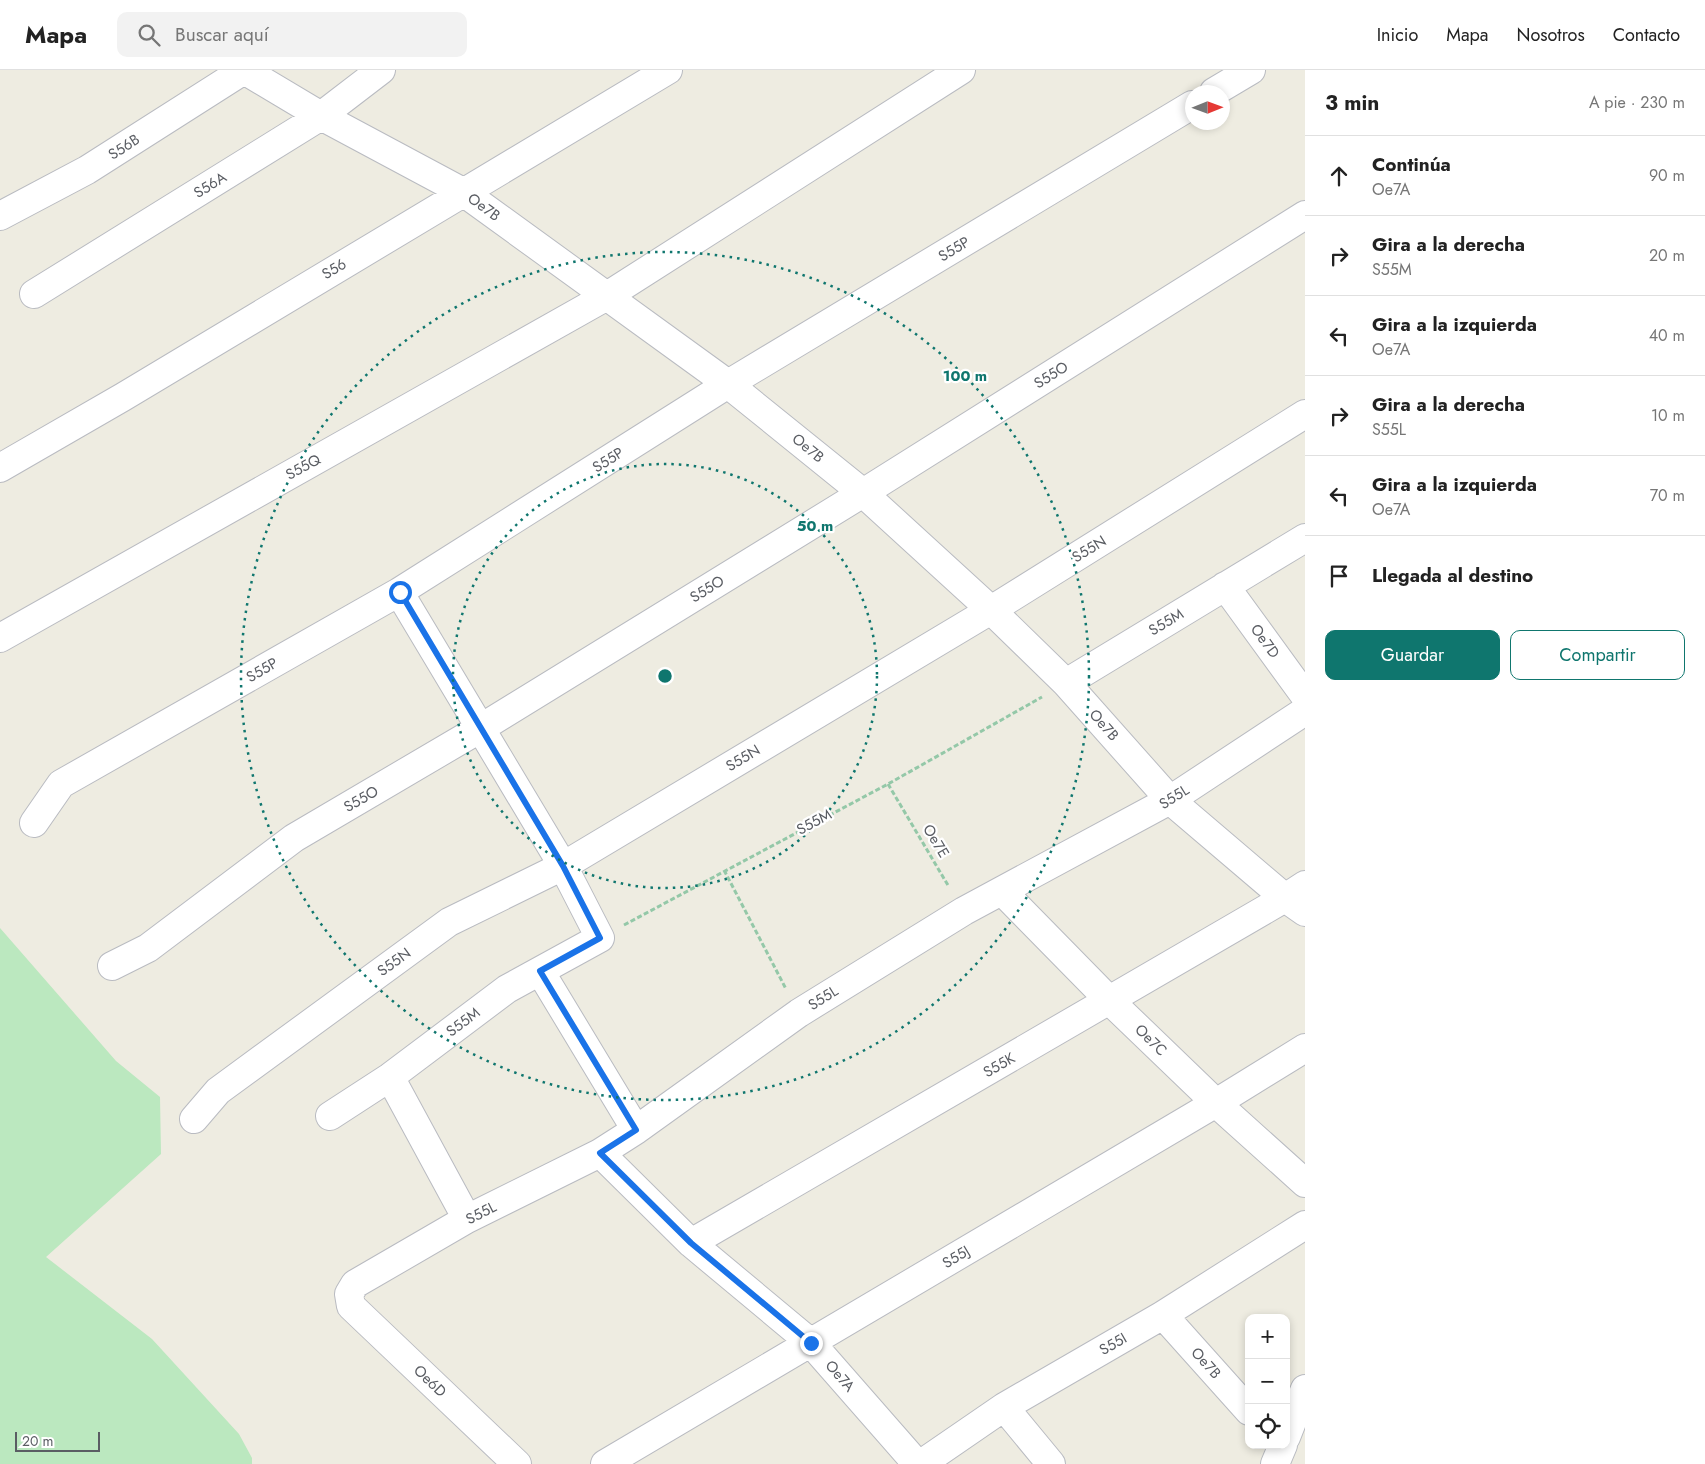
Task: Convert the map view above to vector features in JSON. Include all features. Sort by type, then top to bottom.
[{"type":"street","name":"Oe7B","points":[[244,70],[321,116],[463,192],[728,384],[863,493],[991,610],[1066,683],[1170,800],[1298,899]]},
{"type":"street","name":"S56B","points":[[0,216],[87,170],[244,70]]},
{"type":"street","name":"S56A","points":[[34,294],[321,116],[381,70]]},
{"type":"street","name":"S56","points":[[0,468],[123,397],[668,70]]},
{"type":"street","points":[[607,296],[961,70]]},
{"type":"street","points":[[1226,85],[1252,70]]},
{"type":"street","name":"S55P","points":[[34,823],[62,784],[400,592],[728,384],[1185,109]]},
{"type":"street","name":"S55O","points":[[112,966],[148,948],[294,838],[481,728],[863,493],[1305,215]]},
{"type":"street","name":"S55Q","points":[[0,638],[607,296]]},
{"type":"street","name":"S55N","points":[[194,1119],[218,1091],[449,922],[563,866],[991,610],[1305,414]]},
{"type":"street","name":"S55M","points":[[1066,683],[1305,538]]},
{"type":"street","name":"Oe7D","points":[[1226,586],[1305,696]]},
{"type":"street","points":[[400,592],[563,866],[600,938]]},
{"type":"street","name":"S55L","points":[[349,1294],[355,1284],[467,1219],[600,1153],[636,1130],[799,1013],[964,911],[1170,800],[1305,711]]},
{"type":"street","name":"Oe7C","points":[[1002,891],[1110,1001],[1216,1103],[1305,1183]]},
{"type":"street","name":"S55K","points":[[691,1243],[1110,1001],[1298,899]]},
{"type":"street","name":"S55M","points":[[330,1116],[390,1077],[507,989],[600,938]]},
{"type":"street","points":[[540,971],[636,1130]]},
{"type":"street","name":"S55J","points":[[605,1464],[1216,1103],[1305,1048]]},
{"type":"street","points":[[390,1077],[467,1219]]},
{"type":"street","name":"Oe7A","points":[[600,1153],[691,1243],[811,1343],[919,1464]]},
{"type":"street","name":"S55I","points":[[919,1464],[1004,1407],[1163,1316],[1305,1225]]},
{"type":"street","name":"Oe6D","points":[[349,1294],[351,1306],[517,1464]]},
{"type":"street","name":"Oe7B","points":[[1163,1316],[1245,1407]]},
{"type":"street","points":[[1290,1426],[1305,1389]]},
{"type":"street","points":[[1004,1407],[1051,1464]]},
{"type":"path","name":"S55M","points":[[600,938],[888,784],[1066,683]]},
{"type":"path","name":"Oe7E","points":[[888,784],[964,911]]},
{"type":"path","points":[[724,870],[799,1013]]},
{"type":"green space","points":[[0,928],[116,1061],[160,1097],[161,1154],[46,1257],[152,1339],[239,1434],[252,1458],[252,1464],[0,1464]]},
{"type":"route","points":[[400,592],[563,866],[600,938],[540,971],[636,1130],[600,1153],[691,1243],[811,1343]]}]
